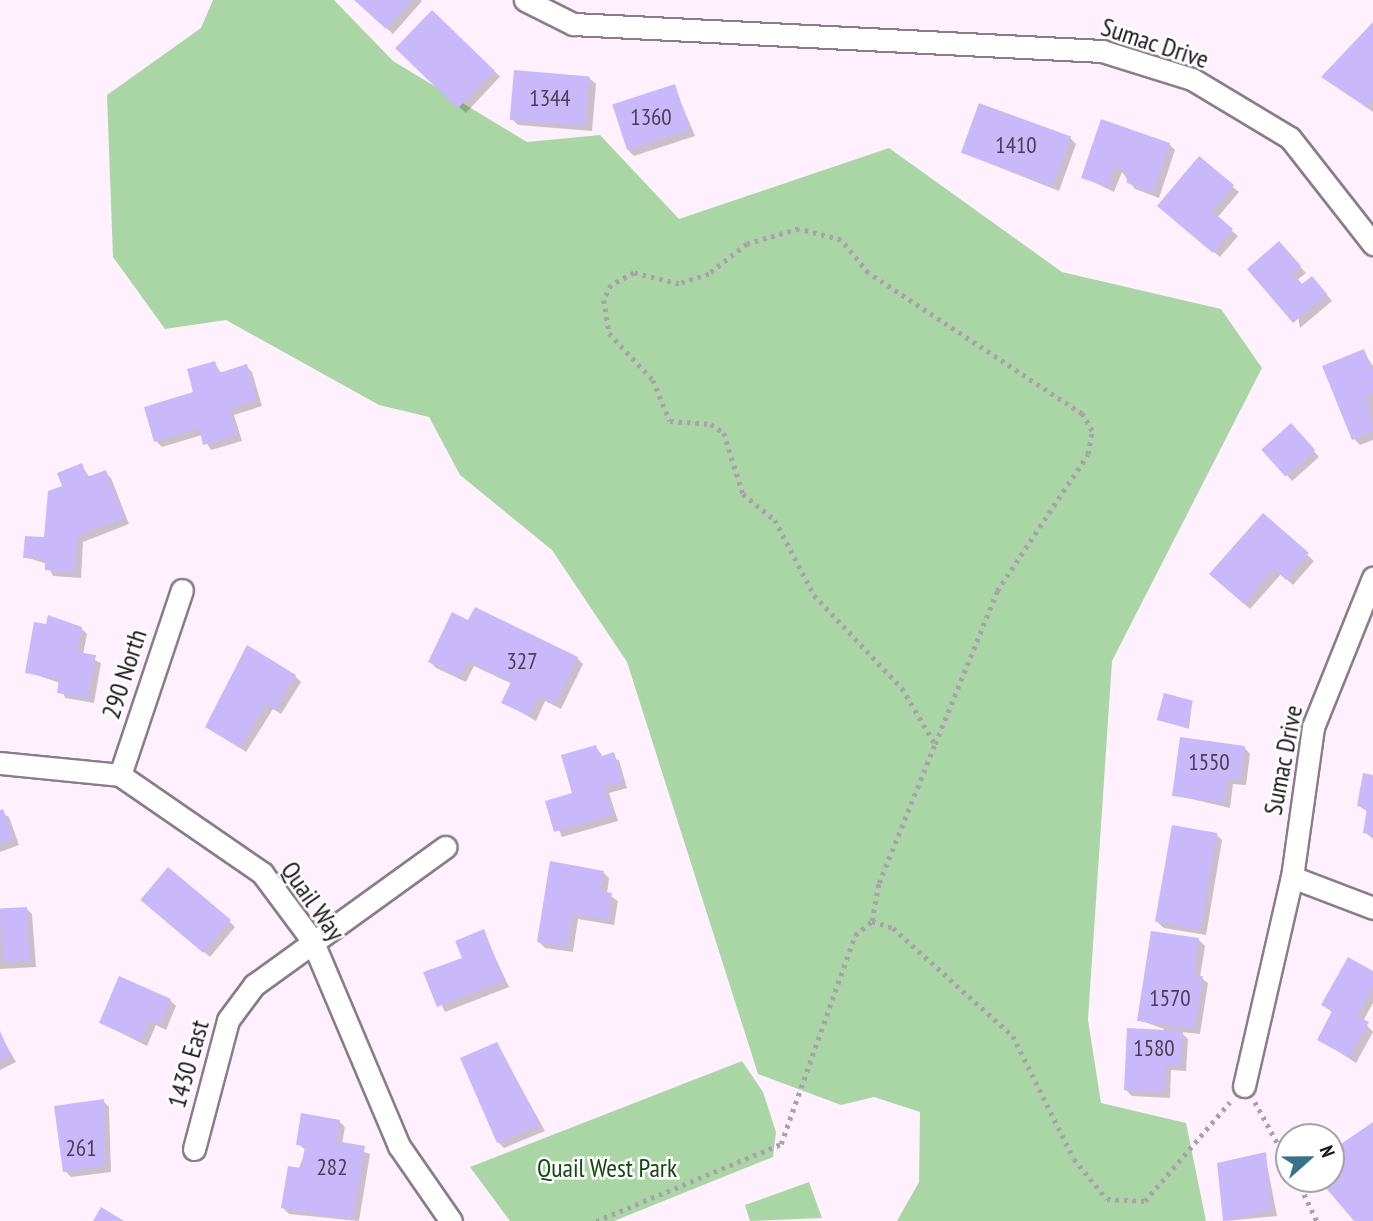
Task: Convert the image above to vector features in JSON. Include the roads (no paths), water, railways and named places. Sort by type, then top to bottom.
[{"type":"street","name":"Sumac Drive","points":[[526,0],[573,24],[1102,51],[1192,79],[1290,138],[1373,244]]},
{"type":"street","name":"Sumac Drive","points":[[1244,1086],[1292,877],[1313,727],[1373,578]]},
{"type":"street","name":"290 North","points":[[120,775],[181,590]]},
{"type":"street","name":"Quail Way","points":[[0,763],[47,763],[120,775],[262,873],[312,940],[399,1146],[451,1221]]},
{"type":"street","name":"1430 East","points":[[194,1149],[228,1020],[254,985],[312,940],[445,847]]},
{"type":"street","points":[[1292,877],[1373,908]]},
{"type":"park label","name":"Quail West Park","points":[[607,1168]]}]
